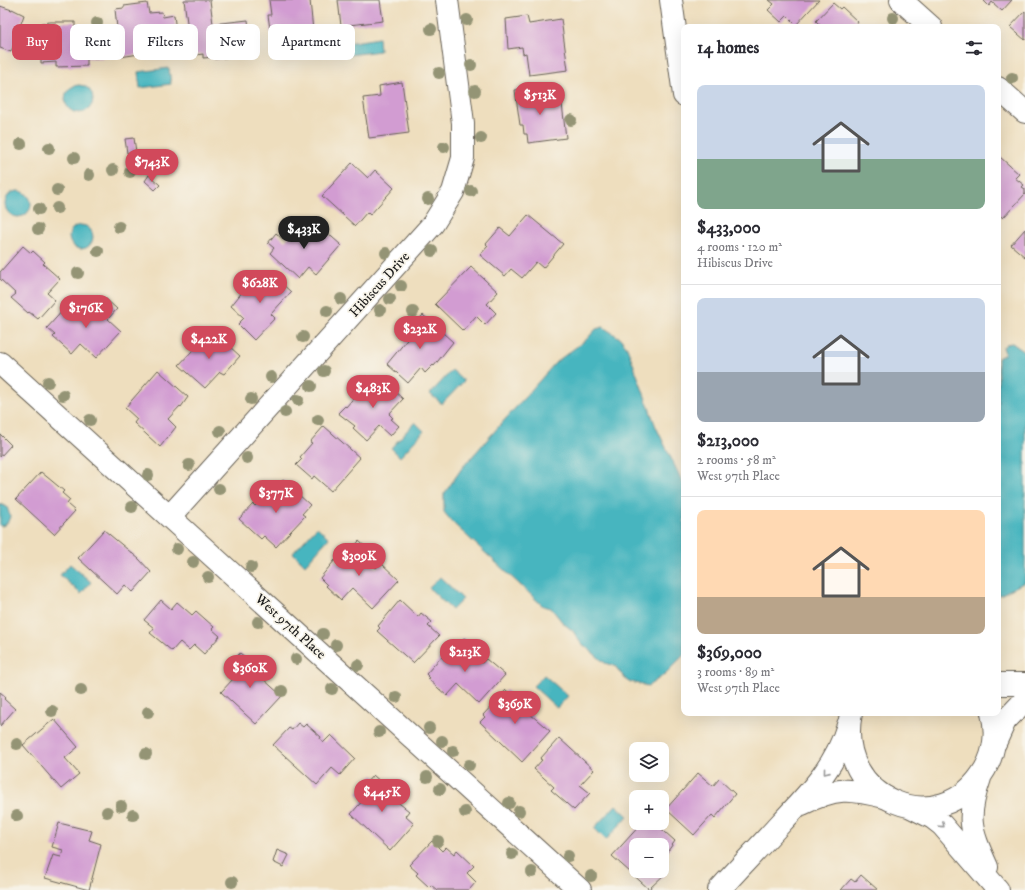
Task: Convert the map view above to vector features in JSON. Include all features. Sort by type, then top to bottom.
[{"type":"street","name":"Hibiscus Drive","points":[[170,516],[433,224],[452,192],[463,158],[463,123],[447,0]]},
{"type":"street","points":[[671,0],[681,73]]},
{"type":"street","points":[[901,0],[928,24]]},
{"type":"street","points":[[1001,91],[1025,112]]},
{"type":"street","name":"West 97th Place","points":[[0,363],[580,890]]},
{"type":"street","points":[[1001,684],[1025,684]]},
{"type":"street","points":[[994,744],[1005,721],[1025,700]]},
{"type":"street","points":[[992,716],[995,732],[992,756],[981,777],[972,802],[971,824],[980,852],[998,890]]},
{"type":"street","points":[[850,719],[848,736],[853,761],[866,782],[885,797]]},
{"type":"street","points":[[720,890],[796,808],[831,766],[844,741],[850,719]]},
{"type":"street","points":[[908,806],[926,807],[949,802],[964,793],[981,777]]},
{"type":"street","points":[[796,808],[828,793],[841,790],[861,791],[885,797],[908,806],[933,818],[942,825],[998,890]]},
{"type":"water","points":[[379,38],[380,51],[355,54],[355,42]]},
{"type":"water","points":[[169,68],[171,84],[140,88],[138,72]]},
{"type":"water","points":[[79,85],[89,89],[93,99],[89,109],[79,113],[69,109],[65,99],[69,89]]},
{"type":"water","points":[[18,191],[27,195],[31,204],[27,213],[18,217],[9,213],[5,204],[9,195]]},
{"type":"water","points":[[81,225],[90,228],[93,237],[90,246],[81,249],[72,246],[69,237],[72,228]]},
{"type":"water","points":[[603,327],[620,338],[627,347],[656,427],[681,479],[681,658],[664,675],[648,686],[627,681],[615,666],[605,663],[580,642],[573,631],[563,623],[551,608],[543,606],[453,523],[444,512],[444,494],[462,468],[556,362],[587,339],[596,329]]},
{"type":"water","points":[[1012,343],[1025,352],[1025,582],[1001,594],[1001,356],[1005,354],[1003,347],[1006,344]]},
{"type":"water","points":[[452,370],[464,381],[442,404],[430,394]]},
{"type":"water","points":[[415,422],[424,431],[400,457],[391,448]]},
{"type":"water","points":[[0,504],[7,507],[10,516],[7,523],[0,526]]},
{"type":"water","points":[[317,527],[329,538],[305,565],[293,553]]},
{"type":"water","points":[[70,564],[91,582],[81,594],[60,575]]},
{"type":"water","points":[[440,577],[463,599],[452,610],[429,588]]},
{"type":"water","points":[[544,675],[568,696],[557,708],[533,686]]},
{"type":"water","points":[[616,805],[628,816],[606,840],[594,828]]},
{"type":"building","points":[[184,0],[210,0],[213,24],[206,24],[206,58],[203,58],[203,54],[198,55],[198,24],[187,24]]},
{"type":"building","points":[[269,0],[310,0],[312,24],[269,24],[268,15],[271,15]]},
{"type":"building","points":[[338,0],[380,0],[383,21],[355,24],[341,24]]},
{"type":"building","points":[[769,0],[819,0],[797,24],[795,24],[787,16],[781,22],[768,10],[774,4]]},
{"type":"building","points":[[983,0],[1012,0],[1002,11],[992,2],[989,6]]},
{"type":"building","points":[[147,3],[149,13],[162,12],[163,17],[174,15],[175,24],[133,24],[133,55],[125,56],[125,24],[117,24],[115,9],[124,8],[124,6]]},
{"type":"building","points":[[833,3],[840,9],[842,7],[858,22],[857,24],[819,24],[816,21]]},
{"type":"building","points":[[0,6],[12,9],[24,15],[21,24],[12,24],[11,52],[0,48]]},
{"type":"building","points":[[1025,11],[1025,40],[1010,27]]},
{"type":"building","points":[[527,16],[529,24],[561,19],[568,70],[529,75],[526,53],[523,54],[522,47],[508,49],[506,19]]},
{"type":"building","points":[[248,20],[248,24],[213,24]]},
{"type":"building","points":[[75,22],[75,24],[70,24],[70,60],[87,60],[87,66],[56,67],[56,62],[41,63],[41,60],[62,60],[62,24],[41,23]]},
{"type":"building","points":[[402,82],[409,133],[369,138],[363,98],[380,96],[379,86]]},
{"type":"building","points":[[538,87],[540,98],[561,95],[566,138],[528,143],[527,134],[524,134],[523,125],[520,125],[515,90]]},
{"type":"building","points":[[134,138],[136,152],[127,153],[125,139]]},
{"type":"building","points":[[1001,158],[1019,174],[1015,178],[1024,185],[1022,187],[1025,189],[1025,194],[1003,218],[1001,216]]},
{"type":"building","points":[[352,163],[368,178],[375,170],[394,188],[370,215],[367,212],[355,226],[322,196]]},
{"type":"building","points":[[149,175],[160,185],[155,190],[145,181]]},
{"type":"building","points":[[528,215],[563,244],[543,268],[536,262],[522,278],[511,269],[505,276],[480,255],[488,246],[486,244],[500,228],[510,236]]},
{"type":"building","points":[[302,223],[318,238],[324,230],[341,245],[316,274],[308,267],[298,279],[270,253],[274,248],[268,243],[276,233],[285,241]]},
{"type":"building","points":[[1025,229],[1025,257],[1011,245]]},
{"type":"building","points":[[23,246],[31,253],[33,251],[45,262],[43,264],[60,279],[47,293],[55,300],[38,319],[29,312],[28,313],[11,298],[16,294],[0,279],[0,272]]},
{"type":"building","points":[[471,267],[498,292],[487,304],[496,313],[485,325],[476,316],[463,331],[435,304]]},
{"type":"building","points":[[268,271],[291,292],[271,314],[275,318],[254,340],[238,324],[244,318],[231,306],[255,276],[259,280]]},
{"type":"building","points":[[106,299],[117,309],[108,319],[121,331],[96,358],[81,344],[72,354],[53,337],[55,335],[47,328],[65,308],[76,318],[90,303],[97,309]]},
{"type":"building","points":[[423,315],[453,342],[434,366],[433,365],[425,373],[421,368],[408,383],[387,364],[411,335],[408,332]]},
{"type":"building","points":[[206,336],[212,342],[218,336],[240,356],[224,374],[220,372],[205,388],[179,365]]},
{"type":"building","points":[[158,370],[188,397],[181,407],[180,406],[168,419],[176,427],[160,447],[134,423],[137,419],[125,408]]},
{"type":"building","points":[[379,377],[403,399],[389,414],[393,418],[391,419],[399,426],[390,436],[379,426],[366,440],[353,428],[355,426],[338,413],[345,406],[346,407],[363,387],[367,390]]},
{"type":"building","points":[[324,426],[360,458],[331,491],[314,476],[312,479],[296,465],[302,459],[300,457],[312,443],[310,442]]},
{"type":"building","points":[[0,434],[11,445],[0,457]]},
{"type":"building","points":[[41,472],[64,491],[62,493],[70,500],[67,504],[75,511],[54,534],[16,499]]},
{"type":"building","points":[[283,480],[310,505],[302,514],[305,516],[276,547],[264,536],[261,539],[239,519],[253,504],[255,506],[273,486],[275,489]]},
{"type":"building","points":[[104,530],[139,559],[151,572],[133,592],[125,585],[117,594],[78,558]]},
{"type":"building","points":[[359,541],[371,552],[366,558],[376,568],[381,563],[399,580],[373,608],[352,588],[341,600],[320,578],[335,560],[339,564]]},
{"type":"building","points":[[161,600],[171,609],[177,602],[192,615],[196,611],[214,627],[212,629],[220,636],[204,654],[194,645],[189,650],[180,642],[172,651],[150,633],[154,628],[144,620]]},
{"type":"building","points":[[400,600],[418,617],[421,613],[432,622],[428,626],[439,636],[413,663],[377,631],[380,628],[378,626]]},
{"type":"building","points":[[464,638],[475,647],[470,652],[482,663],[486,659],[505,675],[479,704],[458,684],[447,696],[428,679],[430,678],[426,674],[441,657],[445,660]]},
{"type":"building","points":[[240,653],[264,673],[261,677],[282,696],[256,724],[221,692],[234,678],[225,670]]},
{"type":"building","points":[[506,690],[518,701],[524,694],[537,706],[530,714],[550,731],[522,762],[480,722],[485,717],[483,715]]},
{"type":"building","points":[[0,692],[6,697],[4,699],[15,709],[0,726]]},
{"type":"building","points":[[54,719],[78,747],[65,758],[79,774],[61,789],[23,745]]},
{"type":"building","points":[[298,723],[303,727],[306,724],[321,737],[320,739],[324,742],[331,735],[355,758],[340,775],[332,768],[317,785],[273,745],[289,728],[292,730]]},
{"type":"building","points":[[559,738],[594,770],[580,785],[590,793],[574,810],[551,790],[554,787],[534,769],[542,760],[540,759]]},
{"type":"building","points":[[698,773],[713,786],[719,779],[735,794],[715,818],[712,815],[694,835],[669,812],[669,806]]},
{"type":"building","points":[[373,775],[382,783],[384,781],[399,795],[395,800],[409,811],[405,816],[414,824],[390,851],[351,814],[364,799],[357,793]]},
{"type":"building","points":[[59,823],[92,831],[89,840],[101,844],[89,890],[45,878],[53,855],[61,857],[63,850],[52,847]]},
{"type":"building","points":[[636,830],[663,830],[675,841],[669,850],[669,838],[629,838],[629,871],[612,856]]},
{"type":"building","points":[[432,841],[442,851],[446,847],[454,854],[457,850],[474,866],[467,873],[476,882],[469,890],[437,890],[431,885],[429,887],[416,875],[418,873],[409,865]]},
{"type":"building","points":[[277,850],[289,855],[283,867],[273,862]]},
{"type":"building","points":[[861,875],[878,890],[841,890],[851,879],[855,882]]},
{"type":"building","points":[[637,878],[661,878],[649,889]]}]
